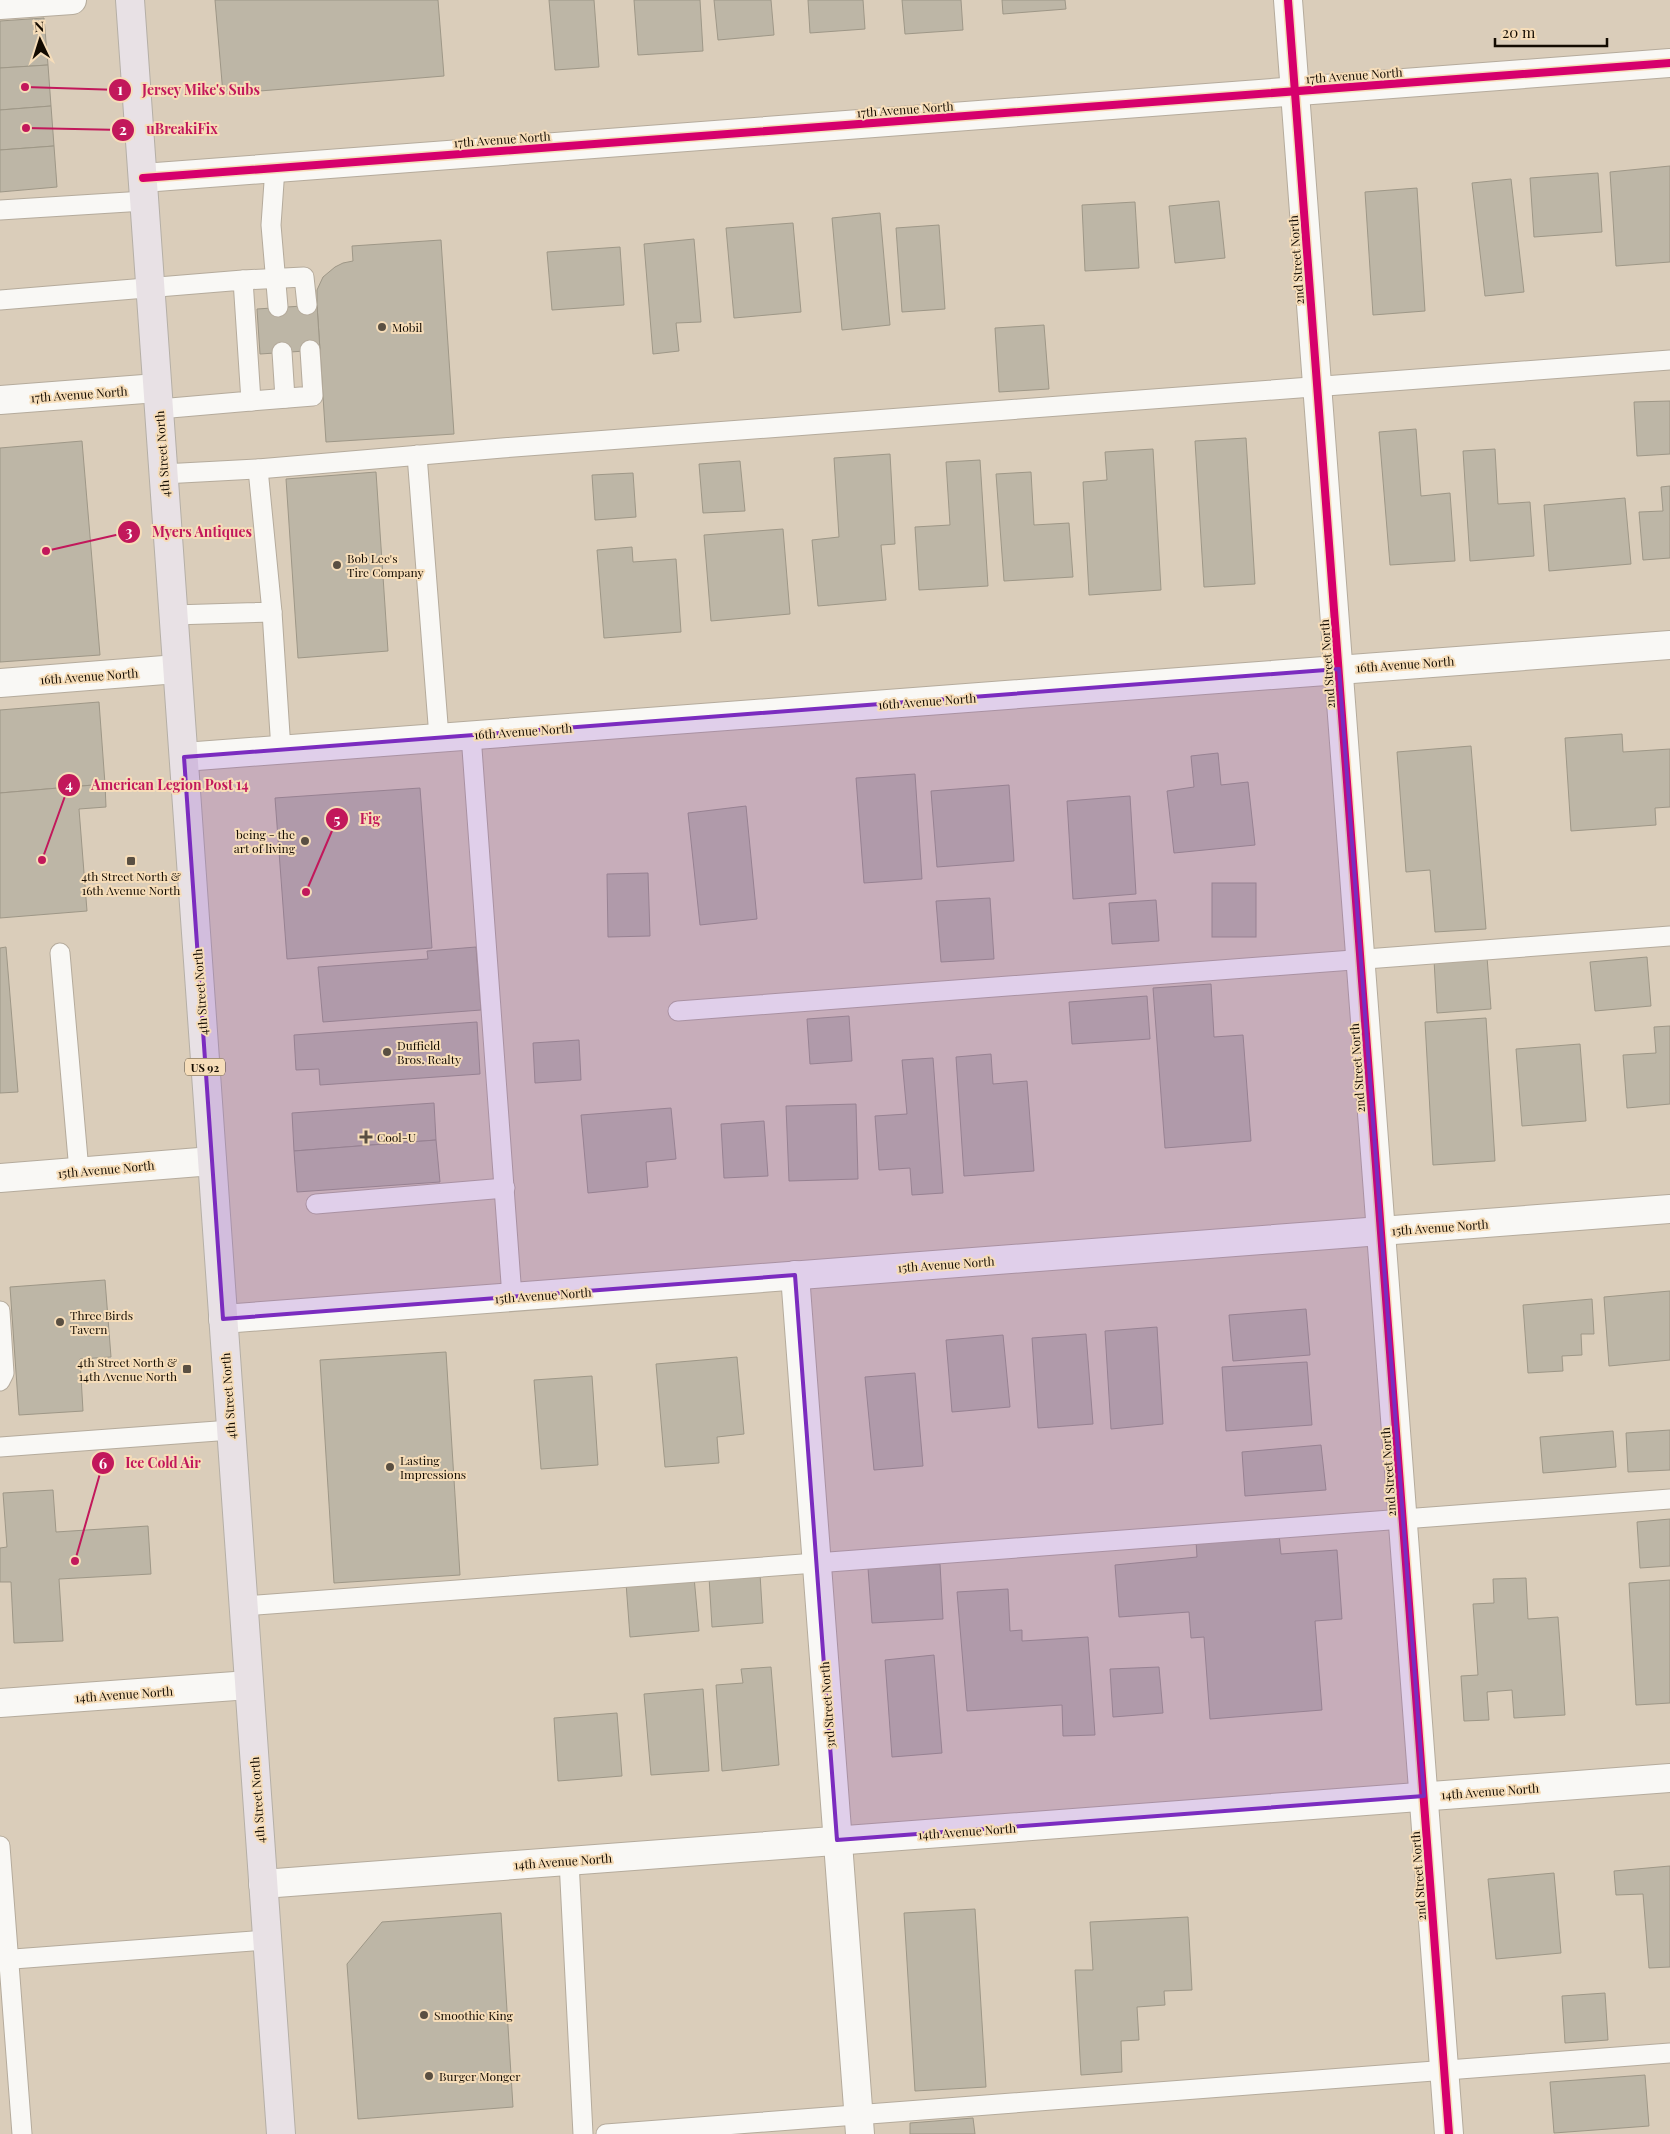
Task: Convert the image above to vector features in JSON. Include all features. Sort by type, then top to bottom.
[{"type":"main road","name":"4th Street North","points":[[130,0],[280,2134]]},
{"type":"street","points":[[0,5],[72,0]]},
{"type":"street","name":"2nd Street North","points":[[1288,0],[1449,2134]]},
{"type":"street","name":"17th Avenue North","points":[[143,190],[275,168],[1670,63]]},
{"type":"street","name":"17th Avenue North","points":[[0,400],[158,398]]},
{"type":"street","name":"16th Avenue North","points":[[184,757],[1670,644]]},
{"type":"street","name":"16th Avenue North","points":[[0,683],[177,669]]},
{"type":"street","name":"15th Avenue North","points":[[0,1178],[212,1161]]},
{"type":"street","name":"15th Avenue North","points":[[223,1318],[1670,1210]]},
{"type":"street","name":"3rd Street North","points":[[795,1275],[859,2124]]},
{"type":"street","name":"14th Avenue North","points":[[0,1703],[248,1685]]},
{"type":"street","name":"14th Avenue North","points":[[263,1884],[1670,1778]]},
{"type":"lane","points":[[275,168],[271,224],[278,307]]},
{"type":"lane","points":[[0,210],[143,190]]},
{"type":"lane","points":[[0,300],[244,280],[304,277],[306,306]]},
{"type":"lane","points":[[244,280],[251,401]]},
{"type":"lane","points":[[158,398],[251,401],[314,396],[310,350]]},
{"type":"lane","points":[[282,352],[285,398]]},
{"type":"lane","points":[[163,474],[258,469],[417,455],[1670,360]]},
{"type":"lane","points":[[417,455],[439,737]]},
{"type":"lane","points":[[258,469],[272,612],[281,750]]},
{"type":"lane","points":[[173,615],[272,612]]},
{"type":"lane","points":[[471,735],[512,1297]]},
{"type":"lane","points":[[678,1011],[1670,936]]},
{"type":"lane","points":[[60,953],[79,1171]]},
{"type":"lane","points":[[316,1204],[505,1188]]},
{"type":"lane","points":[[0,1311],[4,1373],[0,1381]]},
{"type":"lane","points":[[0,1447],[231,1430]]},
{"type":"lane","points":[[243,1606],[1670,1498]]},
{"type":"lane","points":[[0,1846],[5,1960],[22,2134]]},
{"type":"lane","points":[[569,1861],[583,2134]]},
{"type":"lane","points":[[5,1960],[267,1940]]},
{"type":"lane","points":[[606,2134],[859,2124],[1444,2070],[1670,2054]]},
{"type":"highlighted area","points":[[1339,669],[1424,1796],[837,1840],[795,1275],[223,1319],[184,757]]},
{"type":"building","points":[[215,0],[438,0],[444,76],[223,94]]},
{"type":"building","points":[[549,0],[594,0],[599,67],[555,70]]},
{"type":"building","points":[[634,0],[700,0],[703,51],[638,55]]},
{"type":"building","points":[[714,0],[771,0],[774,35],[718,40]]},
{"type":"building","points":[[808,0],[863,0],[865,29],[810,33]]},
{"type":"building","points":[[902,0],[961,0],[963,30],[905,34]]},
{"type":"building","points":[[1002,0],[1065,0],[1066,9],[1003,14]]},
{"type":"building","points":[[44,18],[48,65],[0,68],[0,21]]},
{"type":"building","points":[[48,65],[51,106],[0,110],[0,68]]},
{"type":"building","points":[[51,106],[54,146],[0,150],[0,110]]},
{"type":"building","points":[[54,146],[57,187],[0,192],[0,150]]},
{"type":"building","points":[[1670,166],[1670,262],[1616,266],[1610,172]]},
{"type":"building","points":[[1598,173],[1602,232],[1534,237],[1530,178]]},
{"type":"building","points":[[1511,179],[1524,292],[1485,296],[1472,183]]},
{"type":"building","points":[[1417,188],[1425,311],[1373,315],[1365,192]]},
{"type":"building","points":[[1219,201],[1225,258],[1175,263],[1169,206]]},
{"type":"building","points":[[1135,202],[1139,268],[1085,271],[1082,205]]},
{"type":"building","points":[[880,213],[890,325],[842,330],[832,218]]},
{"type":"building","points":[[793,223],[801,312],[734,318],[726,228]]},
{"type":"building","points":[[939,225],[945,309],[902,312],[896,228]]},
{"type":"building","points":[[694,239],[701,322],[676,323],[679,351],[653,354],[644,244]]},
{"type":"building","name":"Mobil","points":[[441,240],[454,434],[326,442],[317,305],[317,290],[323,277],[335,267],[353,261],[352,246]]},
{"type":"building","points":[[620,247],[624,305],[552,310],[547,252]]},
{"type":"building","points":[[317,305],[320,350],[260,354],[257,309]]},
{"type":"building","points":[[1044,325],[1049,389],[999,392],[995,328]]},
{"type":"building","points":[[1670,401],[1670,454],[1637,456],[1634,402]]},
{"type":"building","points":[[1416,429],[1421,496],[1450,493],[1455,561],[1390,565],[1379,432]]},
{"type":"building","points":[[1246,438],[1255,584],[1204,587],[1195,441]]},
{"type":"building","points":[[82,441],[100,655],[0,662],[0,448]]},
{"type":"building","points":[[1153,449],[1161,590],[1089,595],[1083,482],[1107,480],[1105,452]]},
{"type":"building","points":[[1495,449],[1498,504],[1530,502],[1534,556],[1470,561],[1463,451]]},
{"type":"building","points":[[890,454],[895,544],[881,545],[886,600],[818,606],[812,540],[839,537],[834,458]]},
{"type":"building","points":[[980,460],[988,586],[919,590],[915,527],[950,525],[946,462]]},
{"type":"building","points":[[740,461],[745,511],[703,513],[699,464]]},
{"type":"building","name":"Bob Lee's Tire Company","points":[[376,472],[388,651],[298,658],[286,479]]},
{"type":"building","points":[[1031,472],[1034,525],[1069,523],[1073,577],[1004,581],[996,474]]},
{"type":"building","points":[[633,473],[636,517],[595,520],[592,475]]},
{"type":"building","points":[[1670,486],[1670,558],[1643,560],[1639,512],[1663,511],[1661,487]]},
{"type":"building","points":[[1625,498],[1631,564],[1549,571],[1544,505]]},
{"type":"building","points":[[783,529],[790,614],[711,621],[704,535]]},
{"type":"building","points":[[632,547],[633,562],[676,559],[681,632],[604,638],[597,550]]},
{"type":"building","points":[[99,702],[105,784],[0,793],[0,710]]},
{"type":"building","points":[[1622,734],[1623,752],[1670,749],[1670,807],[1655,808],[1656,825],[1571,831],[1565,738]]},
{"type":"building","points":[[1471,746],[1486,929],[1435,932],[1430,870],[1406,872],[1397,752]]},
{"type":"building","points":[[1218,753],[1221,785],[1248,782],[1255,845],[1174,853],[1167,791],[1194,787],[1191,756]]},
{"type":"building","points":[[915,774],[922,879],[864,883],[856,778]]},
{"type":"building","points":[[105,784],[106,807],[79,809],[87,911],[0,918],[0,793]]},
{"type":"building","points":[[1009,785],[1014,861],[937,867],[931,791]]},
{"type":"building","points":[[420,788],[432,948],[287,959],[275,798]]},
{"type":"building","points":[[1130,796],[1136,894],[1073,899],[1067,801]]},
{"type":"building","points":[[746,806],[757,919],[700,925],[688,813]]},
{"type":"building","points":[[648,873],[650,936],[608,937],[607,874]]},
{"type":"building","points":[[1212,883],[1256,883],[1256,937],[1212,937]]},
{"type":"building","points":[[990,898],[994,959],[941,962],[936,901]]},
{"type":"building","points":[[1156,900],[1159,941],[1112,944],[1109,903]]},
{"type":"building","points":[[6,947],[18,1092],[0,1093],[0,948]]},
{"type":"building","points":[[476,947],[481,1010],[323,1022],[318,967],[428,959],[427,951]]},
{"type":"building","points":[[1487,957],[1491,1009],[1437,1013],[1434,960]]},
{"type":"building","points":[[1647,957],[1651,1006],[1595,1011],[1590,962]]},
{"type":"building","points":[[1211,984],[1214,1037],[1243,1035],[1251,1141],[1165,1148],[1153,988]]},
{"type":"building","points":[[1147,996],[1150,1039],[1072,1044],[1069,1002]]},
{"type":"building","points":[[849,1016],[852,1061],[810,1064],[807,1019]]},
{"type":"building","points":[[1486,1018],[1495,1161],[1433,1165],[1425,1022]]},
{"type":"building","name":"Duffield Bros. Realty","points":[[477,1022],[480,1074],[320,1085],[319,1069],[296,1070],[294,1035]]},
{"type":"building","points":[[1670,1026],[1670,1104],[1627,1108],[1623,1055],[1656,1053],[1654,1027]]},
{"type":"building","points":[[579,1040],[581,1080],[535,1083],[533,1043]]},
{"type":"building","points":[[1580,1044],[1586,1121],[1522,1126],[1516,1049]]},
{"type":"building","points":[[991,1054],[993,1084],[1027,1081],[1034,1171],[964,1176],[956,1057]]},
{"type":"building","points":[[933,1058],[943,1193],[912,1195],[910,1168],[879,1170],[875,1116],[907,1114],[902,1060]]},
{"type":"building","points":[[434,1103],[436,1140],[294,1151],[292,1113]]},
{"type":"building","points":[[856,1104],[858,1179],[789,1181],[786,1106]]},
{"type":"building","points":[[671,1108],[676,1159],[646,1162],[648,1187],[588,1193],[581,1115]]},
{"type":"building","points":[[764,1121],[768,1176],[724,1178],[721,1124]]},
{"type":"building","points":[[436,1140],[440,1182],[297,1192],[294,1151]]},
{"type":"building","name":"Three Birds Tavern","points":[[105,1280],[111,1357],[80,1359],[83,1411],[19,1415],[10,1287]]},
{"type":"building","points":[[1670,1291],[1670,1360],[1609,1366],[1604,1297]]},
{"type":"building","points":[[1592,1299],[1594,1334],[1581,1334],[1582,1355],[1562,1356],[1563,1371],[1528,1373],[1523,1305]]},
{"type":"building","points":[[1306,1309],[1310,1355],[1233,1361],[1229,1315]]},
{"type":"building","points":[[1157,1327],[1163,1424],[1111,1429],[1105,1331]]},
{"type":"building","points":[[1086,1334],[1093,1424],[1038,1428],[1032,1338]]},
{"type":"building","points":[[1003,1335],[1010,1407],[952,1412],[946,1340]]},
{"type":"building","name":"Lasting Impressions","points":[[446,1352],[460,1575],[334,1583],[320,1360]]},
{"type":"building","points":[[737,1357],[744,1434],[717,1437],[719,1463],[665,1467],[656,1364]]},
{"type":"building","points":[[1307,1362],[1312,1425],[1226,1431],[1222,1367]]},
{"type":"building","points":[[915,1373],[923,1466],[874,1470],[865,1377]]},
{"type":"building","points":[[592,1376],[598,1465],[541,1469],[534,1380]]},
{"type":"building","points":[[1670,1430],[1670,1470],[1628,1472],[1626,1433]]},
{"type":"building","points":[[1613,1431],[1616,1467],[1543,1473],[1540,1437]]},
{"type":"building","points":[[1321,1445],[1326,1490],[1245,1496],[1242,1452]]},
{"type":"building","points":[[53,1490],[56,1532],[148,1526],[151,1574],[59,1579],[63,1641],[14,1643],[11,1582],[0,1582],[0,1548],[7,1547],[3,1493]]},
{"type":"building","points":[[1670,1519],[1670,1566],[1640,1568],[1637,1522]]},
{"type":"building","points":[[1279,1534],[1281,1554],[1337,1550],[1342,1619],[1315,1621],[1322,1710],[1210,1719],[1204,1637],[1191,1638],[1189,1612],[1119,1617],[1115,1565],[1197,1557],[1196,1541]]},
{"type":"building","points":[[940,1564],[943,1619],[872,1623],[868,1568]]},
{"type":"building","points":[[760,1574],[763,1623],[712,1627],[709,1577]]},
{"type":"building","points":[[694,1577],[699,1631],[630,1637],[626,1583]]},
{"type":"building","points":[[1526,1578],[1528,1619],[1558,1617],[1565,1715],[1514,1718],[1512,1690],[1487,1692],[1489,1720],[1464,1721],[1461,1676],[1478,1675],[1473,1604],[1494,1603],[1493,1579]]},
{"type":"building","points":[[1670,1580],[1670,1703],[1636,1705],[1629,1583]]},
{"type":"building","points":[[1008,1589],[1010,1631],[1022,1630],[1022,1641],[1088,1637],[1095,1735],[1063,1736],[1062,1705],[967,1711],[957,1592]]},
{"type":"building","points":[[934,1655],[942,1753],[892,1757],[885,1660]]},
{"type":"building","points":[[771,1667],[779,1765],[722,1771],[716,1685],[743,1683],[741,1669]]},
{"type":"building","points":[[1159,1667],[1163,1713],[1113,1717],[1110,1669]]},
{"type":"building","points":[[703,1689],[709,1771],[651,1775],[644,1694]]},
{"type":"building","points":[[617,1713],[622,1776],[558,1781],[554,1718]]},
{"type":"building","points":[[1670,1866],[1670,1967],[1649,1968],[1643,1894],[1616,1895],[1614,1871]]},
{"type":"building","points":[[1554,1873],[1561,1953],[1496,1959],[1488,1879]]},
{"type":"building","points":[[975,1909],[986,2087],[915,2091],[904,1913]]},
{"type":"building","points":[[501,1913],[513,2107],[358,2119],[347,1964],[382,1922]]},
{"type":"building","points":[[1188,1917],[1192,1990],[1164,1991],[1165,2005],[1137,2007],[1139,2040],[1121,2041],[1122,2072],[1081,2075],[1075,1970],[1093,1970],[1090,1922]]},
{"type":"building","points":[[1605,1993],[1608,2040],[1565,2043],[1562,1996]]},
{"type":"building","points":[[1645,2075],[1649,2126],[1554,2133],[1550,2082]]},
{"type":"building","points":[[973,2118],[975,2134],[910,2134],[910,2123]]},
{"type":"cycle path","points":[[1288,0],[1449,2134]]},
{"type":"cycle path","points":[[143,178],[1670,63]]},
{"type":"place","name":"Jersey Mike's Subs","points":[[25,87]]},
{"type":"place","name":"uBreakiFix","points":[[26,128]]},
{"type":"place","name":"Mobil","points":[[382,327]]},
{"type":"place","name":"Myers Antiques","points":[[46,551]]},
{"type":"place","name":"Bob Lee's Tire Company","points":[[337,565]]},
{"type":"place","name":"being - the art of living","points":[[305,841]]},
{"type":"place","name":"American Legion Post 14","points":[[42,860]]},
{"type":"place","name":"4th Street North & 16th Avenue North","points":[[131,861]]},
{"type":"place","name":"Fig","points":[[306,892]]},
{"type":"place","name":"Duffield Bros. Realty","points":[[387,1052]]},
{"type":"place","name":"Cool-U","points":[[366,1137]]},
{"type":"place","name":"Three Birds Tavern","points":[[60,1322]]},
{"type":"place","name":"4th Street North & 14th Avenue North","points":[[187,1369]]},
{"type":"place","name":"Lasting Impressions","points":[[390,1467]]},
{"type":"place","name":"Ice Cold Air","points":[[75,1561]]},
{"type":"place","name":"Smoothie King","points":[[424,2015]]},
{"type":"place","name":"Burger Monger","points":[[429,2076]]}]
